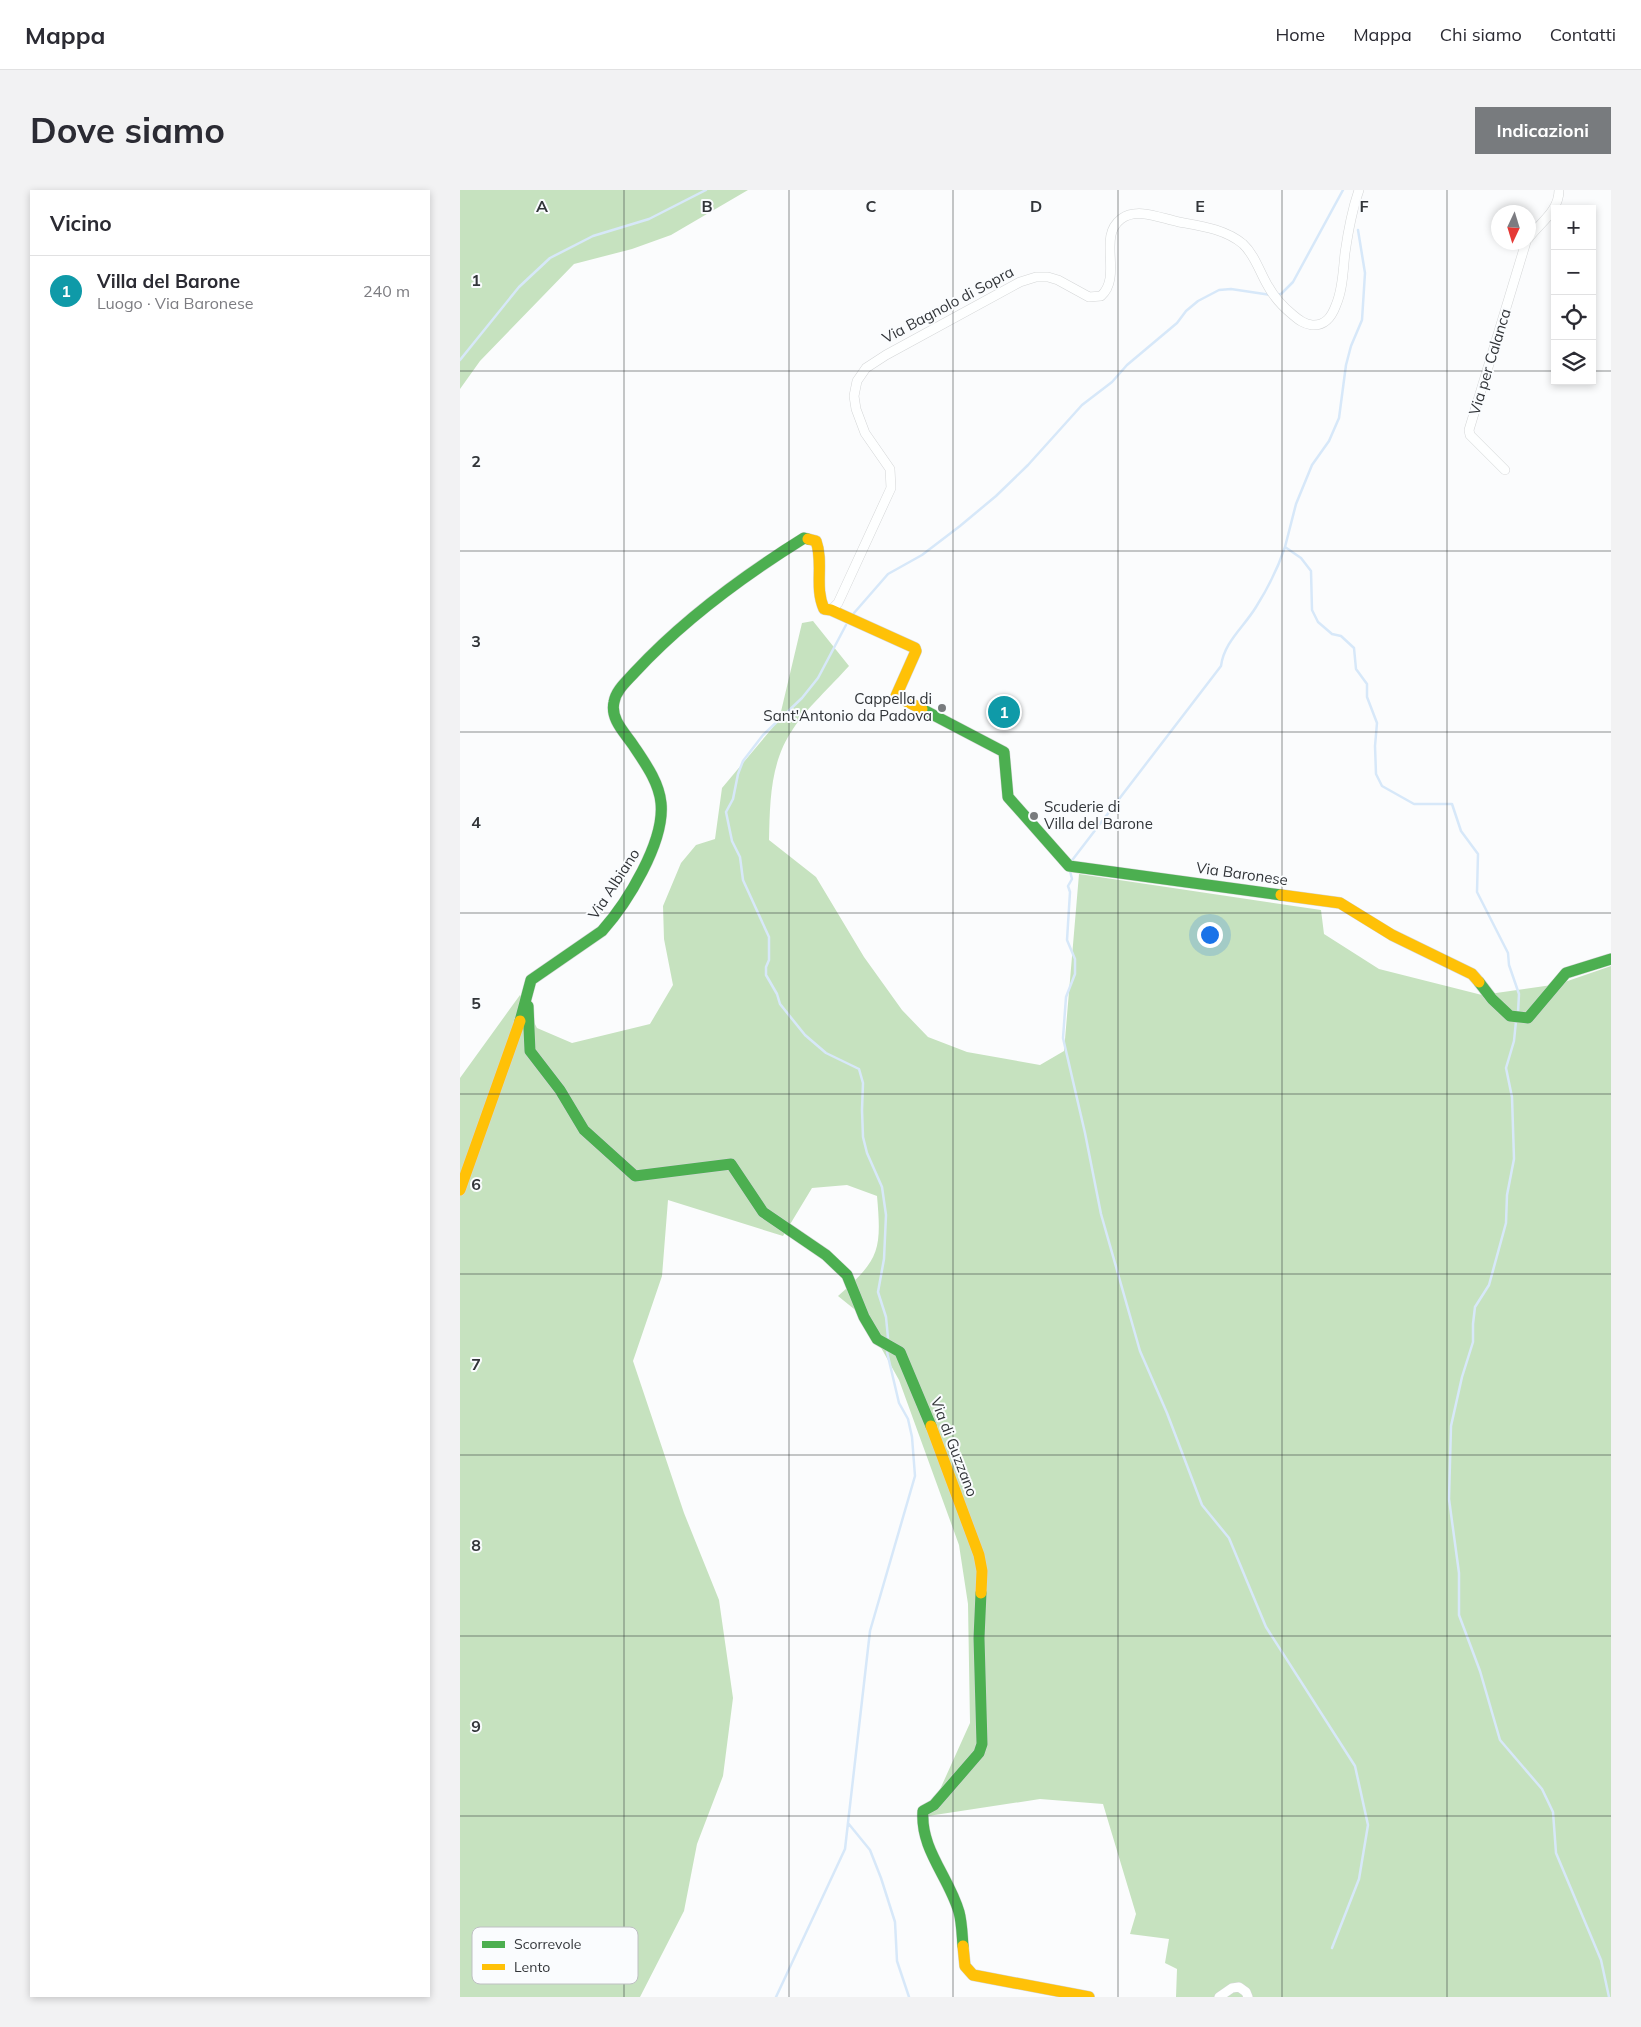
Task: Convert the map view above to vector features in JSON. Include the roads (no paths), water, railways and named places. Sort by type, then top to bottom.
[{"type":"street","name":"Via Bagnolo di Sopra","points":[[831,610],[838,603],[891,488],[890,469],[865,433],[856,409],[854,396],[857,381],[870,366],[1020,282],[1036,277],[1048,277],[1058,280],[1089,297],[1101,296],[1109,286],[1111,273],[1110,238],[1120,220],[1134,212],[1206,227],[1236,240],[1250,252],[1275,298],[1304,323],[1324,324],[1332,315],[1337,303],[1358,190]]},
{"type":"street","points":[[1536,230],[1551,213],[1559,198],[1559,190]]},
{"type":"street","name":"Via per Calanca","points":[[1505,470],[1470,435],[1469,430],[1524,250]]},
{"type":"street","name":"Via Albiano","points":[[460,1190],[528,996],[531,980],[602,931],[611,921],[653,852],[658,838],[661,823],[661,799],[656,784],[616,719],[613,700],[618,691],[674,632],[764,563],[804,538],[816,541],[820,550],[820,603],[824,609],[831,610]]},
{"type":"street","name":"Via Baronese","points":[[831,610],[915,648],[916,651],[896,692],[896,696],[1004,752],[1008,797],[1070,866],[1106,869],[1340,903],[1392,935],[1472,974],[1492,999],[1510,1016],[1528,1018],[1566,972],[1611,959]]},
{"type":"street","name":"Via di Guzzano","points":[[528,996],[530,1051],[560,1090],[584,1130],[635,1176],[730,1164],[763,1212],[826,1255],[846,1275],[864,1317],[877,1339],[900,1352],[926,1412],[979,1556],[982,1571],[979,1638],[982,1744],[979,1753],[934,1805],[923,1811],[921,1819],[923,1830],[959,1912],[965,1966],[968,1971],[973,1975],[1089,1997]]},
{"type":"street","points":[[1219,1997],[1232,1988],[1240,1987],[1246,1992],[1248,1997]]},
{"type":"waterway","points":[[460,360],[519,287],[550,258],[593,236],[649,219],[706,190]]},
{"type":"waterway","points":[[1276,295],[1281,294],[1293,282],[1343,190]]},
{"type":"waterway","points":[[1358,230],[1365,273],[1362,320],[1351,346],[1346,365],[1339,418],[1329,441],[1312,465],[1296,504],[1285,547],[1301,558],[1311,571],[1312,610],[1318,622],[1332,634],[1341,636],[1354,648],[1356,669],[1367,684],[1367,697],[1377,723],[1375,746],[1376,774],[1382,786],[1414,804],[1452,804],[1461,831],[1478,854],[1477,892],[1508,953],[1509,965],[1519,994],[1518,1013]]},
{"type":"waterway","points":[[854,613],[888,574],[922,555],[996,496],[1028,465],[1082,405],[1112,382],[1127,365],[1177,323],[1186,311],[1198,301],[1219,290],[1231,289],[1271,295]]},
{"type":"waterway","points":[[1070,863],[1221,666],[1230,642],[1251,614],[1269,585],[1285,547]]},
{"type":"waterway","points":[[846,625],[818,678],[802,698],[763,735],[743,761],[738,774],[733,799],[726,812],[732,841],[740,857],[743,880],[769,937],[769,960],[766,967],[766,975],[777,994],[780,1004],[805,1035],[826,1053],[859,1069],[863,1083],[863,1137],[867,1153],[882,1187],[886,1215],[884,1259],[878,1292],[886,1317],[888,1338]]},
{"type":"waterway","points":[[1070,871],[1072,879],[1068,886],[1070,892],[1067,940],[1075,959],[1075,974],[1066,997],[1063,1038],[1101,1214],[1140,1351],[1167,1413],[1202,1505],[1229,1538],[1266,1627],[1355,1766],[1368,1825],[1359,1879],[1332,1948]]},
{"type":"waterway","points":[[1516,1021],[1514,1041],[1506,1068],[1512,1097],[1514,1159],[1507,1195],[1506,1223],[1489,1285],[1475,1307],[1473,1342],[1462,1377],[1451,1426],[1449,1499],[1459,1573],[1459,1615],[1480,1671],[1500,1740],[1542,1789],[1553,1812],[1556,1853],[1601,1960],[1609,1997]]},
{"type":"waterway","points":[[776,1997],[845,1849],[870,1631],[915,1476],[912,1437],[908,1419],[899,1403],[887,1352]]},
{"type":"waterway","points":[[848,1823],[870,1850],[881,1878],[895,1922],[897,1961],[909,1997]]},
{"type":"place","name":"Cappella di Sant'Antonio da Padova","points":[[942,708]]},
{"type":"place","name":"Villa del Barone","points":[[1004,712]]},
{"type":"place","name":"Scuderie di Villa del Barone","points":[[1034,816]]}]
